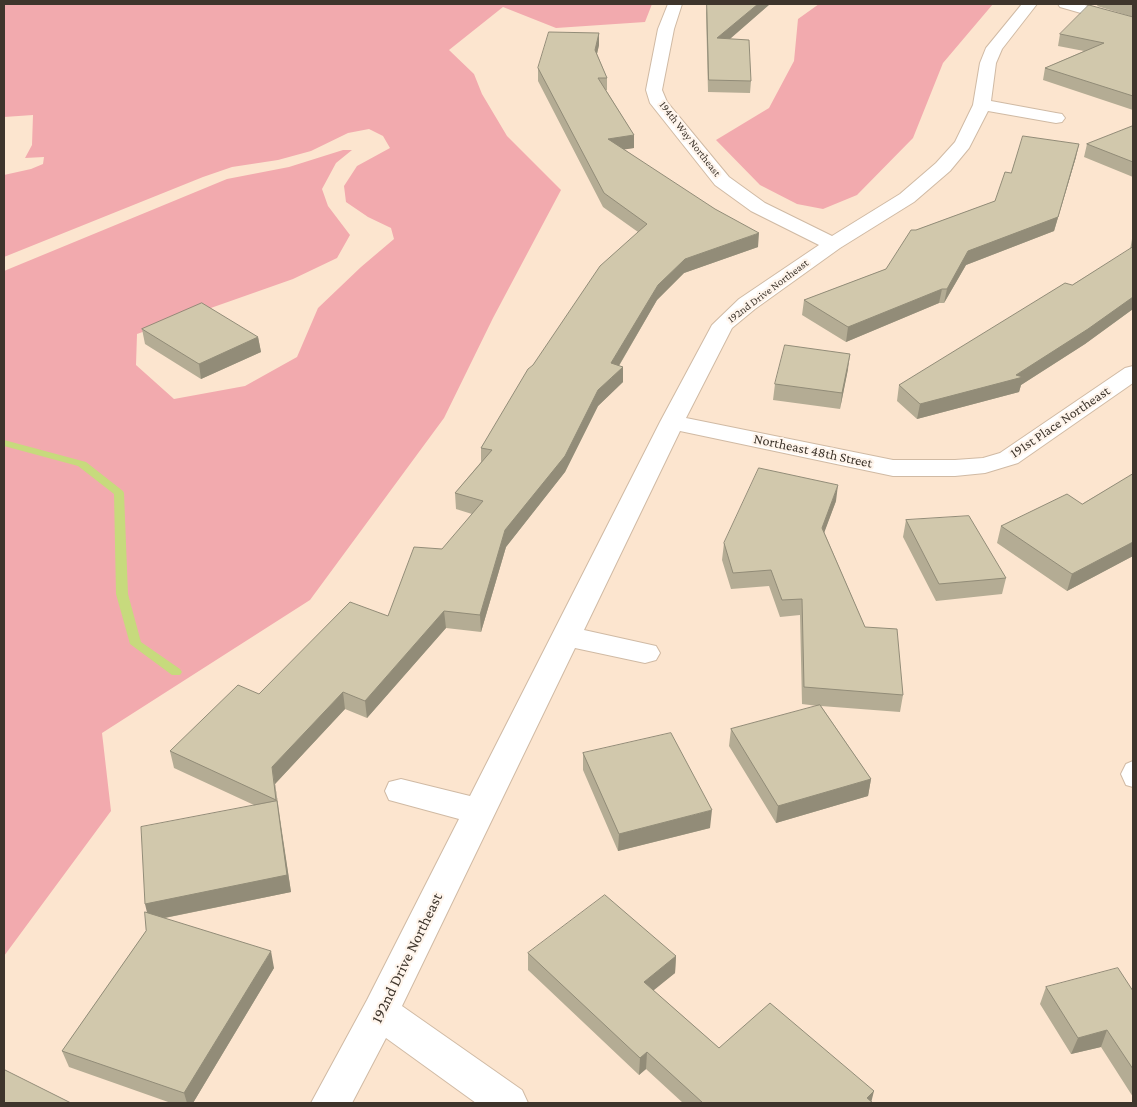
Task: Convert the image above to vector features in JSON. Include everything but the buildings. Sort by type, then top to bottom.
[{"type":"street","name":"194th Way Northeast","points":[[675,4],[666,29],[654,90],[659,102],[722,181],[758,207],[832,244]]},
{"type":"street","name":"192nd Drive Northeast","points":[[331,1103],[380,1012],[672,422],[723,325],[747,304],[832,244],[907,198],[943,167],[964,144],[982,105],[988,63],[994,48],[1030,4]]},
{"type":"street","points":[[1065,4],[1133,22]]},
{"type":"street","points":[[982,105],[1056,118]]},
{"type":"street","name":"191st Place Northeast","points":[[955,468],[985,465],[1009,458],[1133,373]]},
{"type":"street","name":"Northeast 48th Street","points":[[672,422],[893,468],[955,468]]},
{"type":"street","points":[[566,636],[645,653]]},
{"type":"street","points":[[401,791],[479,811]]},
{"type":"street","points":[[380,1012],[508,1103]]},
{"type":"lane","points":[[1133,769],[1133,778]]},
{"type":"shaded area","points":[[4,4],[652,4],[645,22],[556,28],[503,7],[449,50],[474,74],[482,94],[507,136],[561,190],[493,318],[444,418],[310,600],[102,733],[111,811],[4,956],[4,271],[227,179],[289,167],[343,150],[352,150],[336,163],[322,189],[328,206],[350,235],[337,258],[293,279],[137,334],[136,365],[174,399],[245,386],[297,357],[318,308],[394,239],[391,228],[368,217],[346,202],[344,186],[357,166],[390,148],[383,136],[369,129],[348,133],[311,151],[278,160],[232,167],[203,177],[4,257],[4,175],[31,169],[43,164],[44,157],[25,158],[32,145],[33,115],[4,117]]},
{"type":"shaded area","points":[[819,4],[993,4],[943,63],[913,138],[857,195],[823,209],[797,204],[760,185],[716,140],[769,108],[794,61],[798,19]]},
{"type":"waterway","points":[[4,443],[82,464],[119,493],[122,594],[136,644],[176,672]]}]
